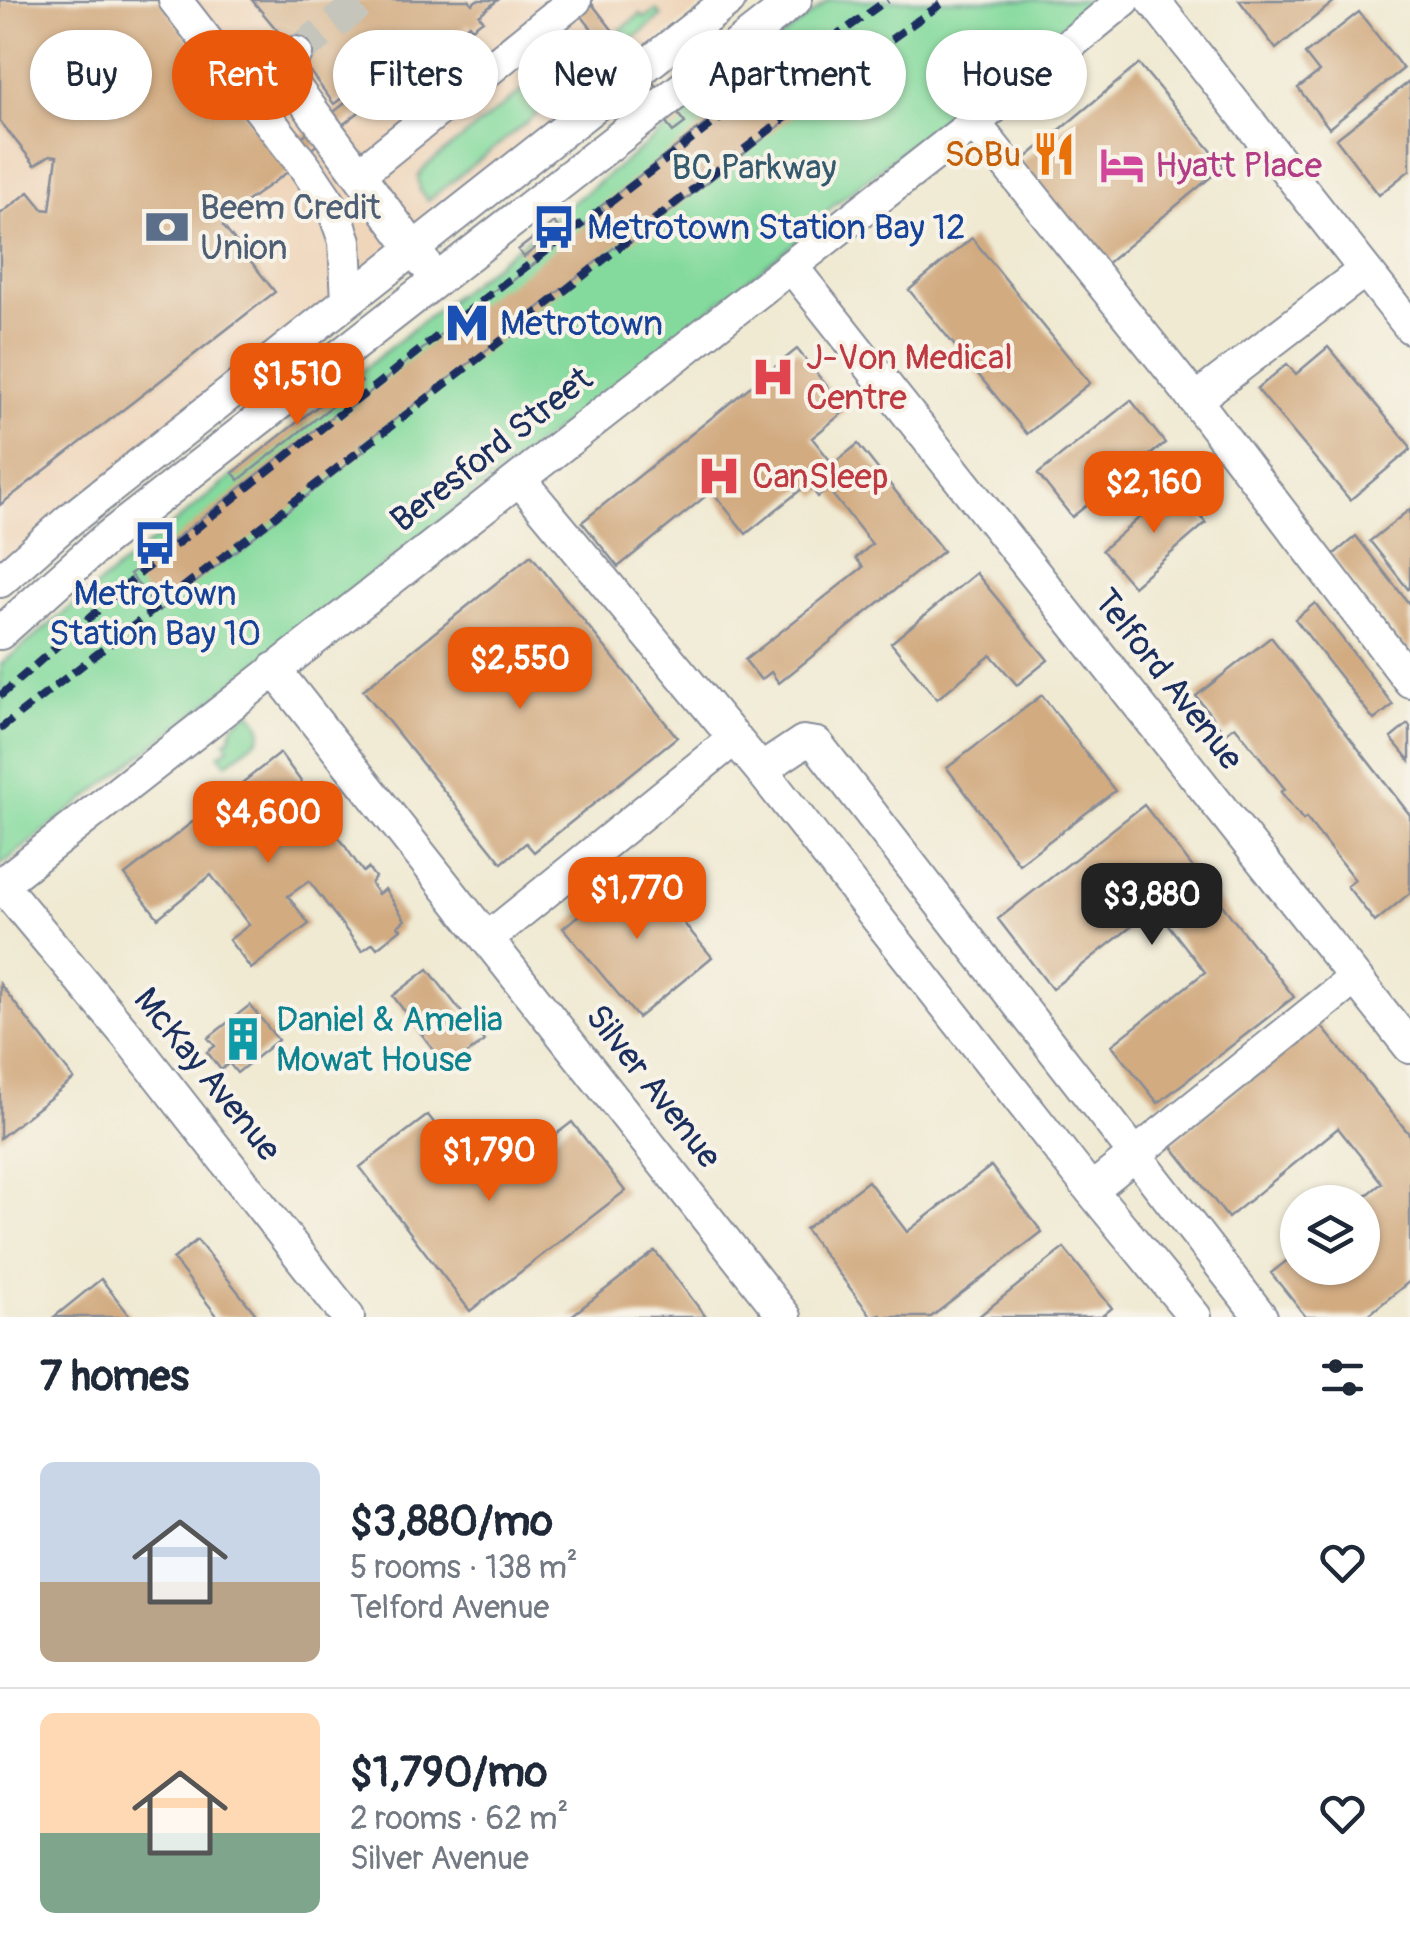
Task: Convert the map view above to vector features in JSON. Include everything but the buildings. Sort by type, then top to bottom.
[{"type":"street","points":[[174,0],[334,210],[345,241],[348,300]]},
{"type":"street","points":[[360,173],[575,0]]},
{"type":"street","points":[[0,581],[160,448],[729,0]]},
{"type":"street","points":[[0,633],[103,541],[795,0]]},
{"type":"street","name":"Beresford Street","points":[[1,884],[974,123],[1124,0]]},
{"type":"street","points":[[1153,0],[1410,327]]},
{"type":"street","points":[[313,111],[437,279]]},
{"type":"street","points":[[974,123],[1195,400],[1410,681]]},
{"type":"street","name":"Telford Avenue","points":[[791,266],[1410,1048]]},
{"type":"street","points":[[1195,400],[1365,270]]},
{"type":"street","points":[[160,448],[183,478]]},
{"type":"street","points":[[519,478],[761,770],[1090,1190],[1195,1317]]},
{"type":"street","name":"Silver Avenue","points":[[274,670],[785,1317]]},
{"type":"street","points":[[487,939],[734,738]]},
{"type":"street","points":[[761,770],[803,742],[816,744],[1261,1317]]},
{"type":"street","name":"McKay Avenue","points":[[1,884],[126,1034],[348,1317]]},
{"type":"street","points":[[1090,1190],[1355,978]]},
{"type":"shaded area","points":[[0,0],[710,0],[652,46],[652,30],[518,30],[518,120],[560,120],[0,568]]},
{"type":"green space","name":"BC Parkway","points":[[829,0],[1095,0],[1057,30],[926,30],[926,120],[942,120],[834,205],[805,235],[0,866],[0,665],[677,120],[906,120],[906,30],[791,30]]},
{"type":"green space","points":[[656,10],[662,16],[644,30],[620,30],[641,14],[645,18]]},
{"type":"green space","points":[[518,94],[518,120],[530,120],[428,200],[420,191],[418,176],[485,120],[498,120],[498,110]]},
{"type":"green space","points":[[250,711],[258,720],[261,734],[226,764],[219,755],[229,747],[225,741],[230,738],[234,724]]},
{"type":"tunnel","points":[[313,40],[365,0]]},
{"type":"railway","points":[[0,696],[144,570],[475,306],[711,125],[887,0]]},
{"type":"railway","points":[[0,729],[777,124],[947,0]]},
{"type":"place","name":"SoBu","points":[[1054,154]]},
{"type":"place","name":"Hyatt Place","points":[[1122,165]]},
{"type":"place","name":"Beem Credit Union","points":[[167,227]]},
{"type":"place","name":"Metrotown Station Bay 12","points":[[554,227]]},
{"type":"place","name":"Metrotown","points":[[467,323]]},
{"type":"place","name":"J-Von Medical Centre","points":[[773,377]]},
{"type":"place","name":"CanSleep","points":[[719,476]]},
{"type":"place","name":"Metrotown Station Bay 10","points":[[155,543]]},
{"type":"place","name":"Daniel & Amelia Mowat House","points":[[243,1039]]}]
